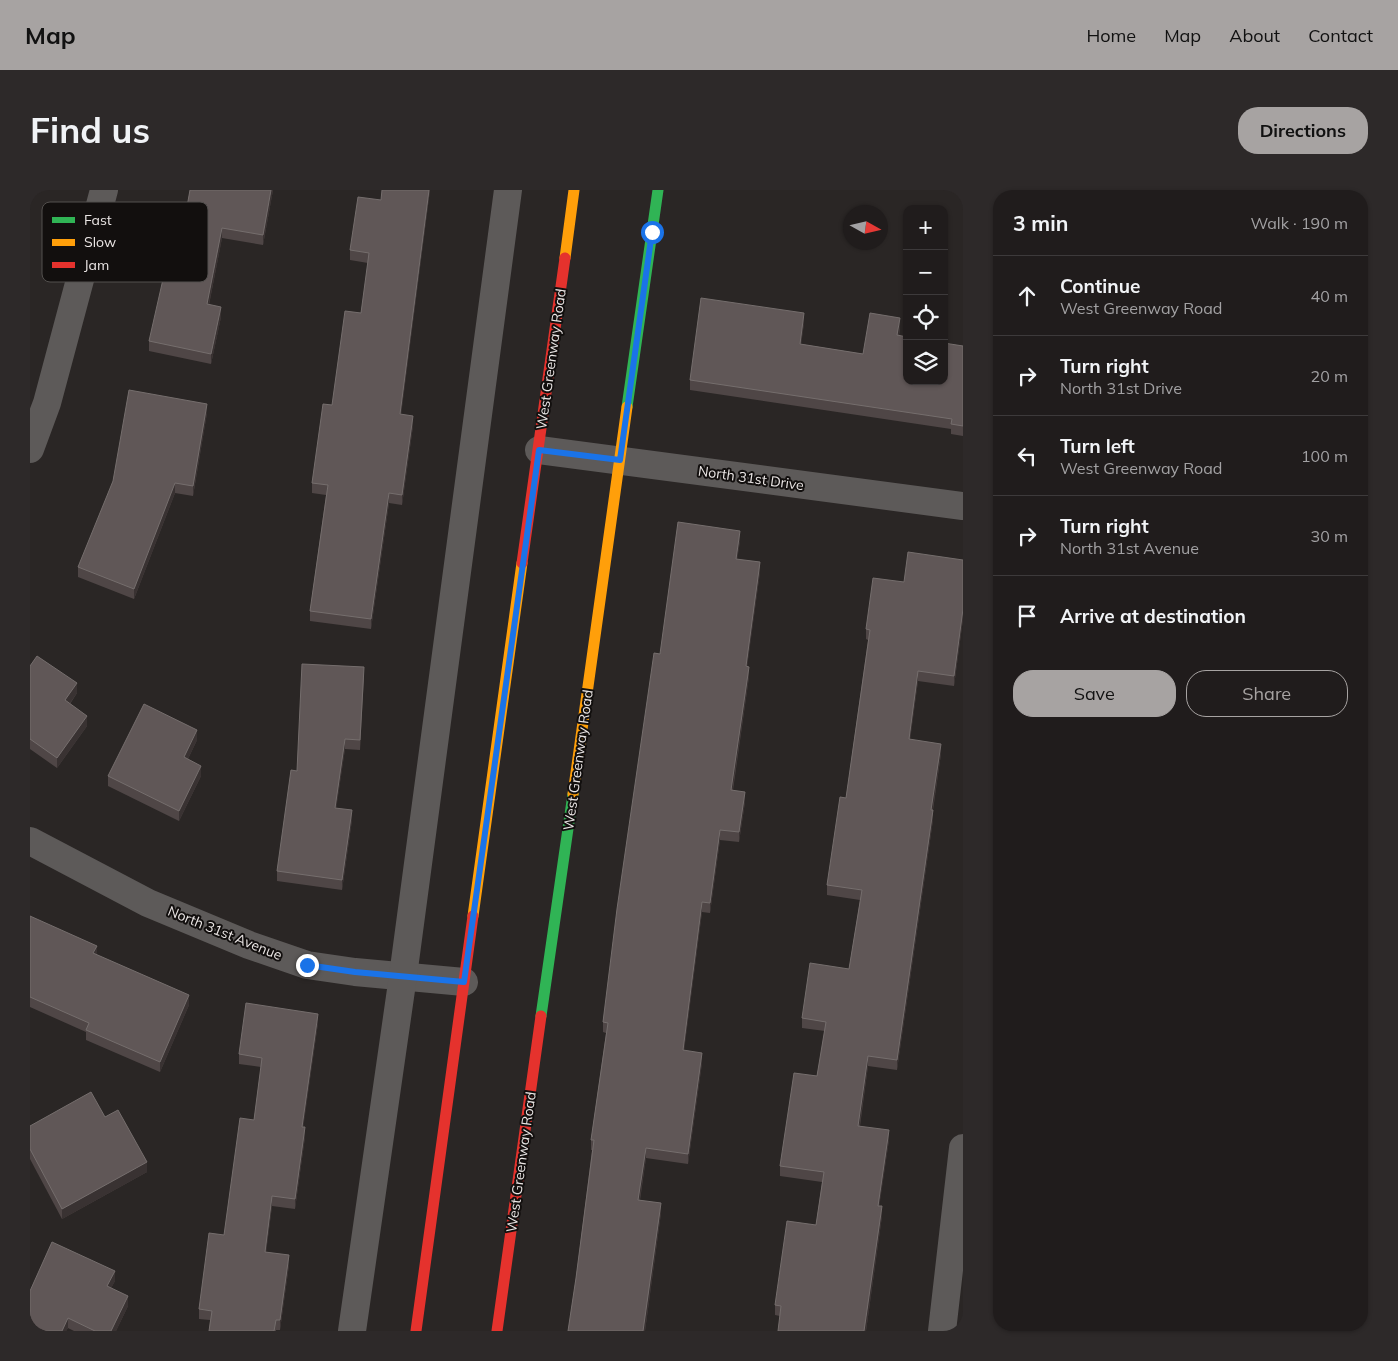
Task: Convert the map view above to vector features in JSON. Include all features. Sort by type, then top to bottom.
[{"type":"main road","name":"West Greenway Road","points":[[416,1331],[574,190]]},
{"type":"main road","name":"West Greenway Road","points":[[498,1331],[658,190]]},
{"type":"street","points":[[352,1331],[403,976],[508,190]]},
{"type":"street","points":[[30,449],[47,403],[79,282]]},
{"type":"street","name":"North 31st Drive","points":[[539,450],[963,506]]},
{"type":"street","name":"North 31st Avenue","points":[[30,841],[148,903],[249,944],[307,965],[464,982]]},
{"type":"street","points":[[942,1331],[963,1148]]},
{"type":"building","points":[[190,190],[271,190],[263,235],[222,228],[207,304],[221,307],[211,354],[149,341],[162,282],[208,282],[208,202],[188,202]]},
{"type":"building","points":[[382,190],[429,190],[400,414],[413,416],[402,495],[389,493],[371,619],[310,611],[328,485],[312,483],[323,404],[332,405],[345,311],[361,313],[369,253],[350,250],[358,197],[381,200]]},
{"type":"building","points":[[701,298],[804,313],[800,344],[863,354],[870,313],[900,318],[897,335],[903,336],[903,385],[948,385],[948,344],[963,346],[963,426],[951,424],[952,419],[690,380]]},
{"type":"building","points":[[129,390],[207,404],[193,486],[175,483],[134,589],[78,567],[113,481]]},
{"type":"building","points":[[678,522],[740,531],[736,559],[760,562],[746,666],[749,667],[731,790],[745,792],[739,832],[720,830],[710,903],[702,902],[683,1050],[702,1053],[688,1154],[646,1148],[638,1200],[661,1203],[643,1331],[568,1331],[594,1140],[591,1140],[608,1023],[603,1022],[617,909],[654,653],[660,654]]},
{"type":"building","points":[[908,552],[963,560],[963,609],[954,676],[918,671],[909,739],[941,744],[897,1060],[868,1056],[858,1126],[889,1130],[878,1206],[882,1206],[864,1331],[778,1331],[781,1306],[775,1305],[787,1221],[816,1225],[824,1172],[780,1166],[794,1073],[817,1076],[826,1022],[802,1018],[810,963],[849,969],[862,890],[827,885],[840,797],[846,798],[870,630],[866,629],[873,578],[904,582]]},
{"type":"building","points":[[37,656],[77,683],[65,700],[87,716],[57,758],[30,739],[30,666]]},
{"type":"building","points":[[302,664],[364,667],[360,740],[345,739],[335,808],[352,810],[342,880],[277,871],[291,770],[297,771]]},
{"type":"building","points":[[144,704],[197,730],[184,757],[201,766],[179,811],[108,776]]},
{"type":"building","points":[[30,916],[97,946],[93,953],[189,995],[160,1062],[86,1030],[89,1023],[30,997]]},
{"type":"building","points":[[246,1003],[318,1014],[302,1127],[305,1127],[295,1199],[272,1196],[265,1252],[289,1255],[280,1320],[276,1320],[274,1331],[209,1331],[212,1311],[199,1309],[209,1233],[224,1235],[240,1118],[254,1120],[262,1058],[239,1054]]},
{"type":"building","points":[[91,1092],[105,1117],[118,1110],[147,1162],[62,1209],[30,1149],[30,1126]]},
{"type":"building","points":[[52,1242],[115,1271],[107,1286],[128,1296],[111,1331],[95,1331],[68,1318],[62,1331],[34,1331],[30,1329],[30,1291]]},
{"type":"traffic: fast","points":[[627,407],[658,190]]},
{"type":"traffic: fast","points":[[541,1016],[573,794]]},
{"type":"traffic: slow","points":[[565,258],[574,190]]},
{"type":"traffic: slow","points":[[573,794],[627,407]]},
{"type":"traffic: slow","points":[[473,916],[522,563]]},
{"type":"traffic: jam","points":[[522,563],[565,258]]},
{"type":"traffic: jam","points":[[416,1331],[473,916]]},
{"type":"traffic: jam","points":[[497,1331],[541,1016]]},
{"type":"route","points":[[307,965],[355,972],[464,982],[539,450],[620,460],[652,232]]}]
